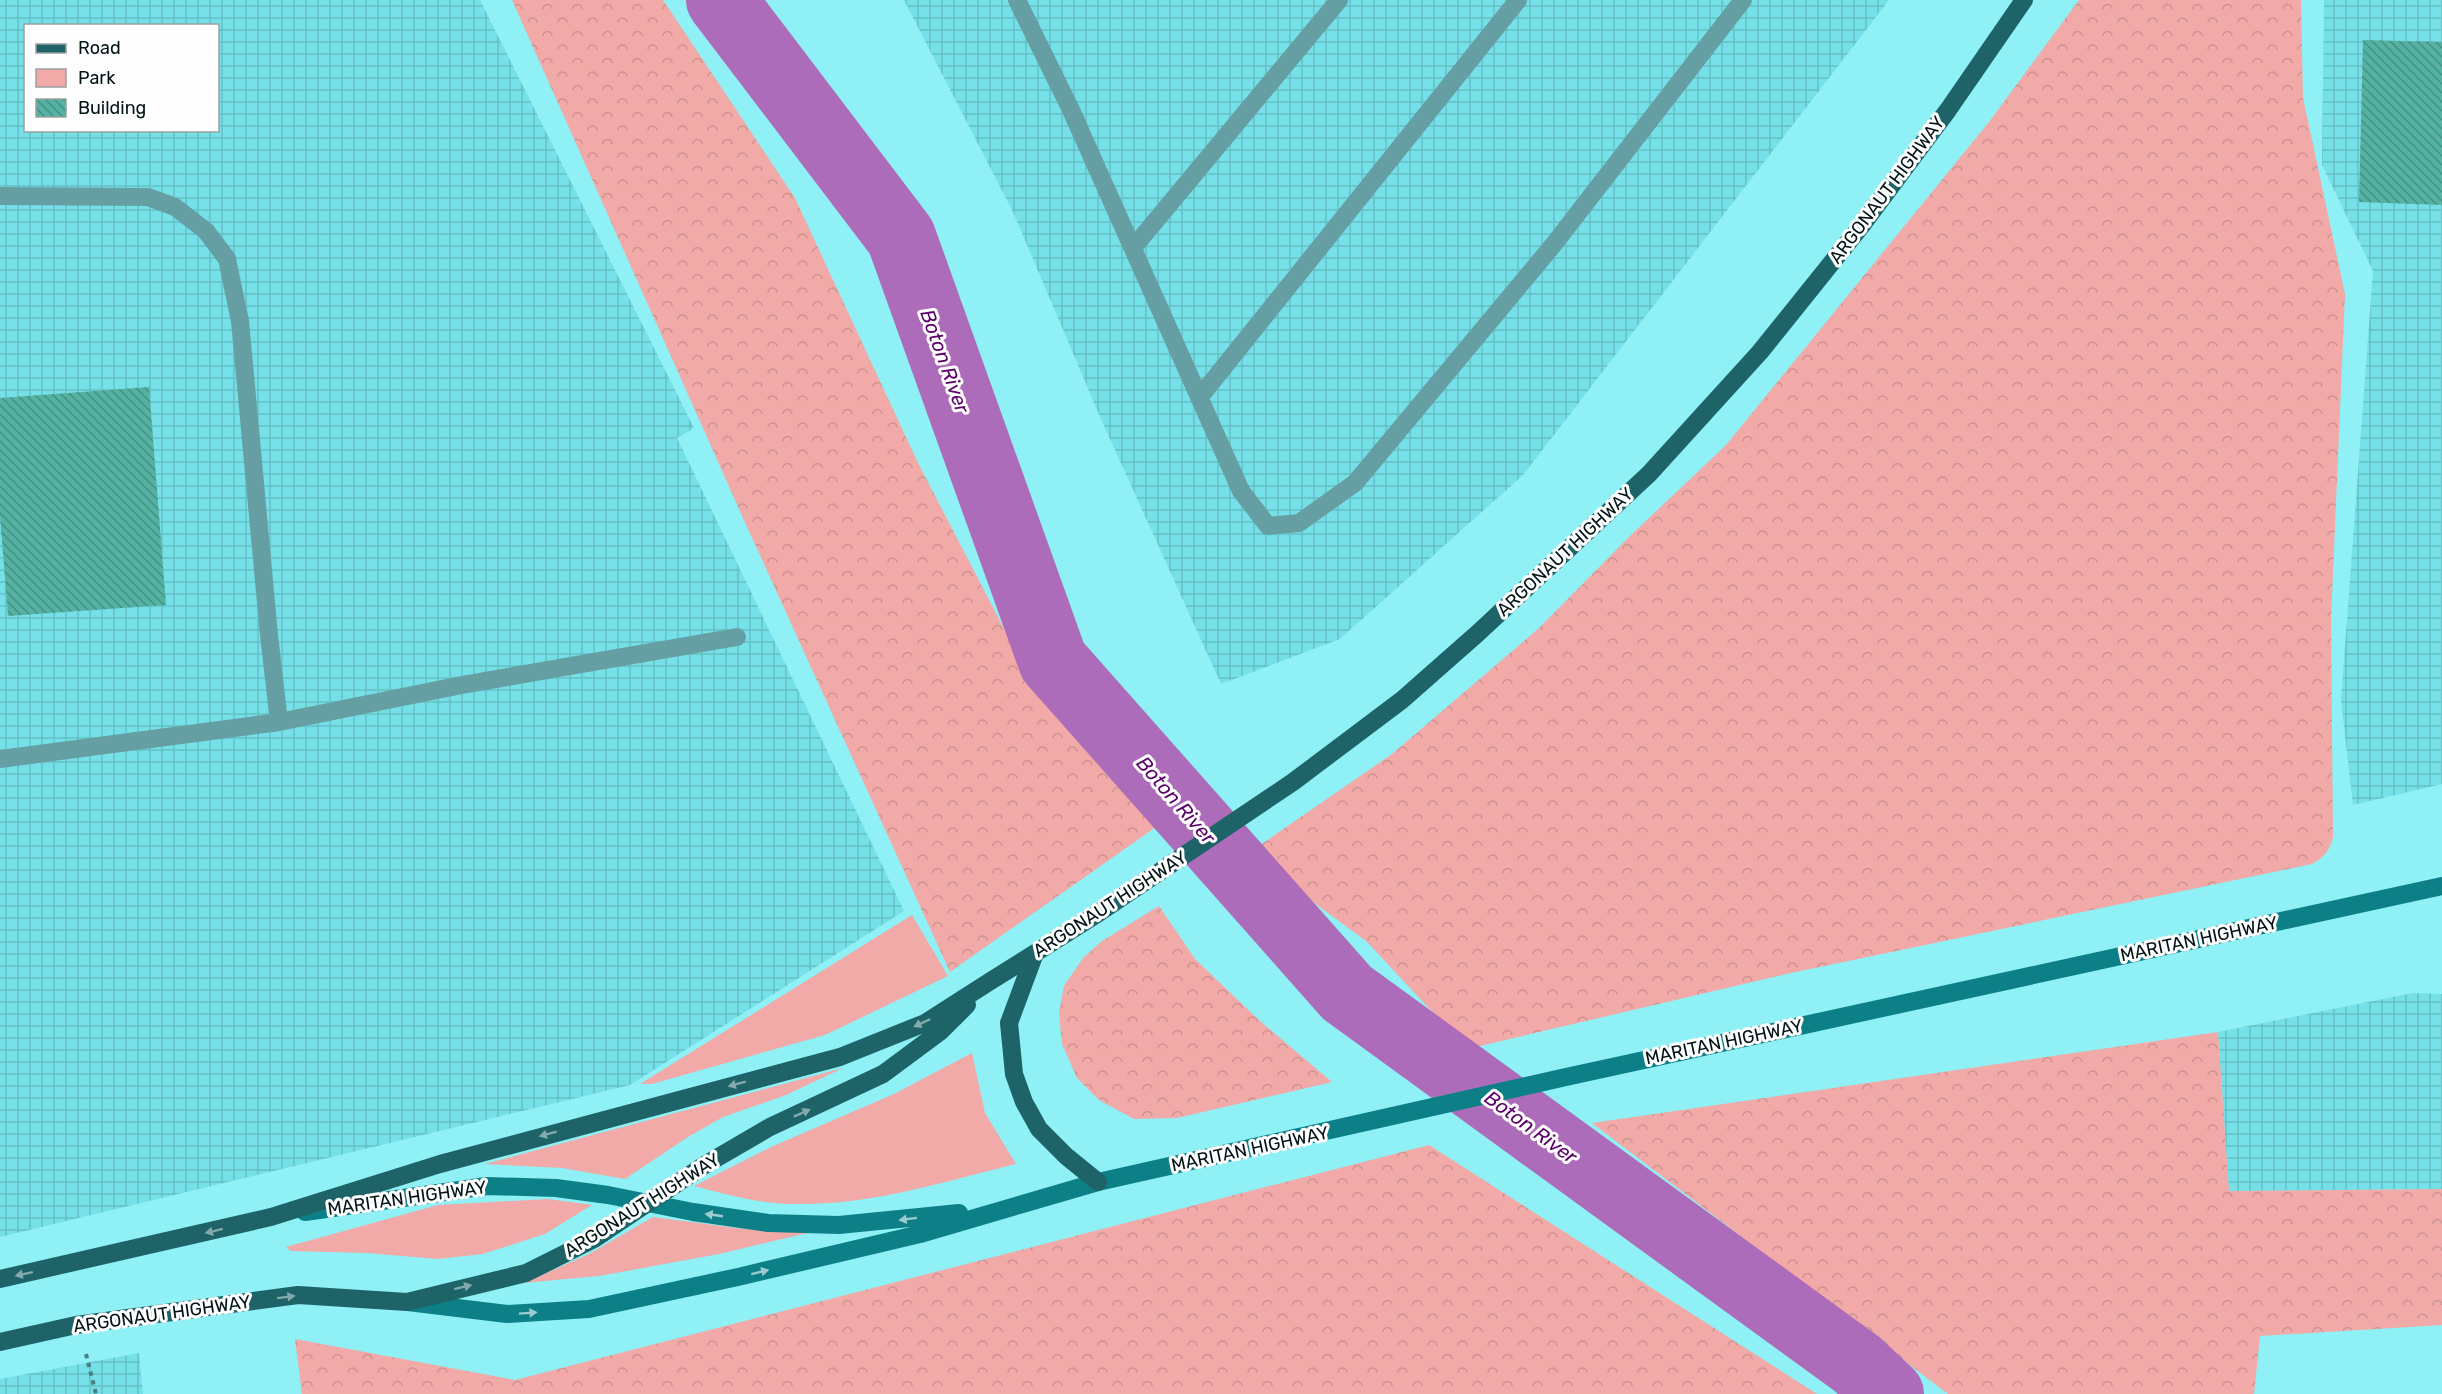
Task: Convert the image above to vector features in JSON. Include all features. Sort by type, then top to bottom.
[{"type":"main road","name":"ARGONAUT HIGHWAY","points":[[0,1279],[271,1217],[440,1164],[840,1057],[925,1023],[1094,916],[1293,782],[1402,700],[1478,633],[1649,474],[1760,352],[1862,225],[1948,110],[2024,0]]},
{"type":"main road","name":"MARITAN HIGHWAY","points":[[407,1302],[507,1314],[589,1309],[920,1234],[1098,1182],[1566,1077],[2442,886]]},
{"type":"main road","points":[[1035,953],[1009,1023],[1014,1074],[1024,1102],[1039,1129],[1066,1156],[1098,1182]]},
{"type":"main road","name":"ARGONAUT HIGHWAY","points":[[0,1342],[76,1324],[298,1295],[407,1302],[526,1273],[594,1239],[703,1166],[770,1127],[883,1074],[941,1031],[989,982]]},
{"type":"main road","name":"MARITAN HIGHWAY","points":[[271,1217],[487,1186],[556,1188],[768,1223],[839,1225],[1008,1207]]},
{"type":"lane","points":[[1017,0],[1071,110],[1241,491],[1268,526],[1299,523],[1355,483],[1554,244],[1743,0]]},
{"type":"lane","points":[[1132,248],[1339,0]]},
{"type":"lane","points":[[1199,398],[1518,0]]},
{"type":"lane","points":[[0,196],[148,197],[174,207],[206,231],[226,259],[240,321],[279,722]]},
{"type":"lane","points":[[0,759],[279,722],[462,685],[737,637]]},
{"type":"path","points":[[76,1324],[92,1370],[96,1394]]},
{"type":"shaded area","points":[[0,0],[480,0],[694,428],[677,438],[904,911],[630,1085],[0,1237]]},
{"type":"shaded area","points":[[904,0],[1889,0],[1523,475],[1340,639],[1221,684],[1101,419],[1013,212]]},
{"type":"shaded area","points":[[2324,0],[2442,0],[2442,784],[2353,805],[2341,700],[2373,271],[2322,165]]},
{"type":"shaded area","points":[[2413,993],[2442,994],[2442,1189],[2229,1191],[2218,1032]]},
{"type":"shaded area","points":[[139,1353],[143,1394],[0,1394],[0,1379]]},
{"type":"green space","points":[[512,0],[663,0],[795,198],[918,463],[1011,642],[1163,822],[950,972],[748,529]]},
{"type":"green space","points":[[2079,0],[2301,0],[2303,98],[2345,294],[2331,619],[2333,837],[2328,850],[2312,864],[1786,974],[1467,1049],[1366,941],[1309,899],[1240,859],[1392,754],[1539,628],[1630,536],[1726,445],[1989,122]]},
{"type":"green space","points":[[1159,906],[1195,959],[1260,1021],[1332,1082],[1177,1118],[1134,1119],[1099,1100],[1077,1078],[1062,1044],[1059,1013],[1064,986],[1083,958],[1102,941]]},
{"type":"green space","points":[[912,915],[948,976],[825,1035],[652,1084],[640,1084]]},
{"type":"green space","points":[[2218,1032],[2229,1191],[2442,1189],[2442,1325],[2260,1336],[2254,1394],[1948,1394],[1592,1123]]},
{"type":"green space","points":[[972,1053],[985,1113],[1016,1164],[906,1192],[821,1204],[767,1202],[694,1186],[771,1147],[894,1094]]},
{"type":"green space","points":[[843,1068],[786,1095],[723,1117],[688,1137],[625,1179],[562,1168],[485,1164]]},
{"type":"green space","points":[[1429,1145],[1817,1394],[302,1394],[295,1339],[515,1380]]},
{"type":"green space","points":[[548,1199],[592,1205],[545,1234],[483,1254],[437,1259],[367,1253],[291,1251],[286,1247],[438,1205]]},
{"type":"green space","points":[[653,1217],[744,1229],[812,1232],[719,1254],[599,1276],[524,1283],[589,1254]]},
{"type":"building","points":[[2363,40],[2442,42],[2442,205],[2359,202]]},
{"type":"building","points":[[149,387],[166,605],[8,616],[0,516],[0,398]]},
{"type":"waterway","name":"Boton River","points":[[721,0],[901,237],[1053,661],[1347,993],[1857,1364],[1889,1394]]}]
